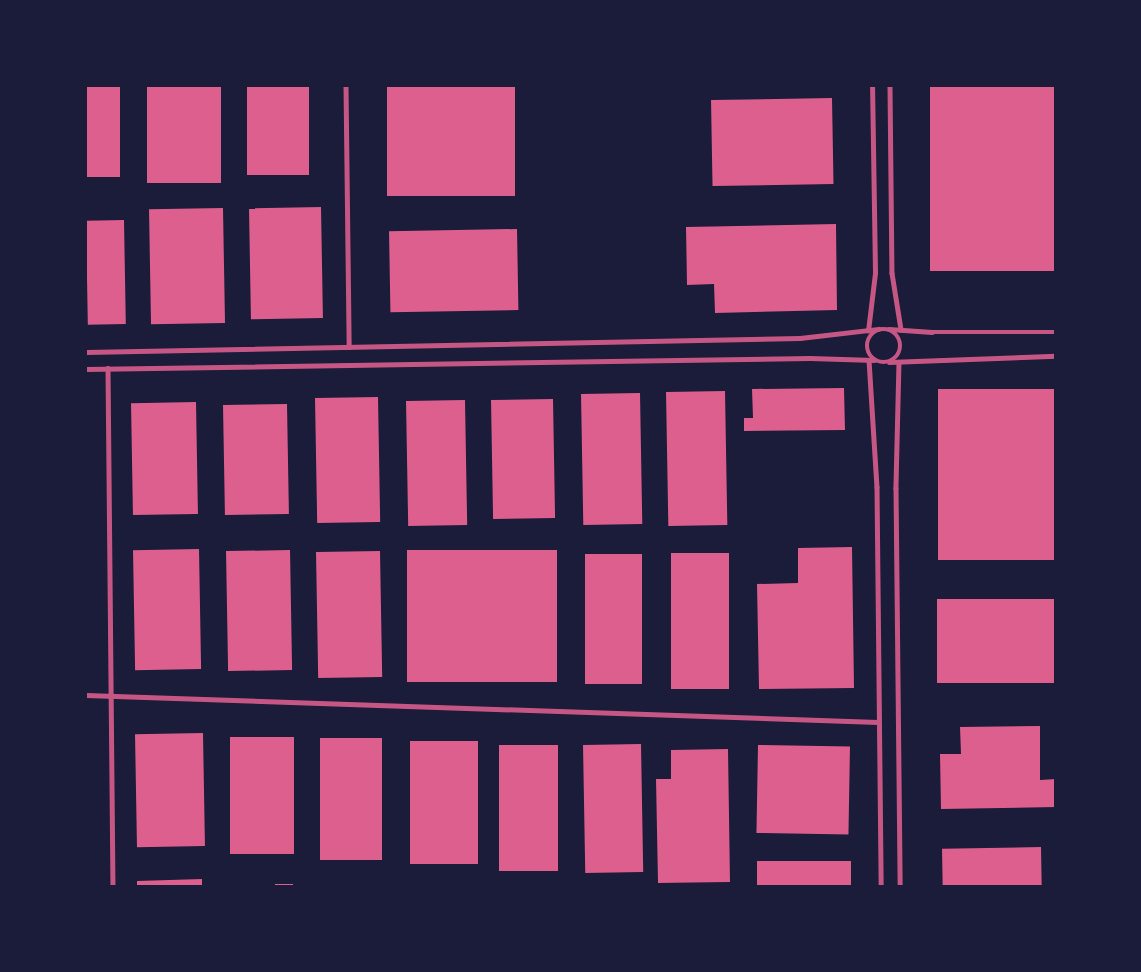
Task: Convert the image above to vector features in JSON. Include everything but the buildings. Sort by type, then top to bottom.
[{"type":"street","points":[[346,86],[349,347]]},
{"type":"street","points":[[868,331],[875,273],[872,86]]},
{"type":"street","points":[[890,86],[892,273],[902,329]]},
{"type":"street","points":[[86,352],[800,338],[878,329],[932,332],[1056,332]]},
{"type":"street","points":[[878,329],[870,336],[866,346],[871,360],[877,487],[881,886]]},
{"type":"street","points":[[889,329],[898,335],[901,346],[898,356],[889,362]]},
{"type":"street","points":[[86,369],[810,358],[899,362],[1056,356]]},
{"type":"street","points":[[899,362],[896,488],[900,886]]},
{"type":"street","points":[[108,368],[113,886]]},
{"type":"street","points":[[86,695],[878,722]]}]
